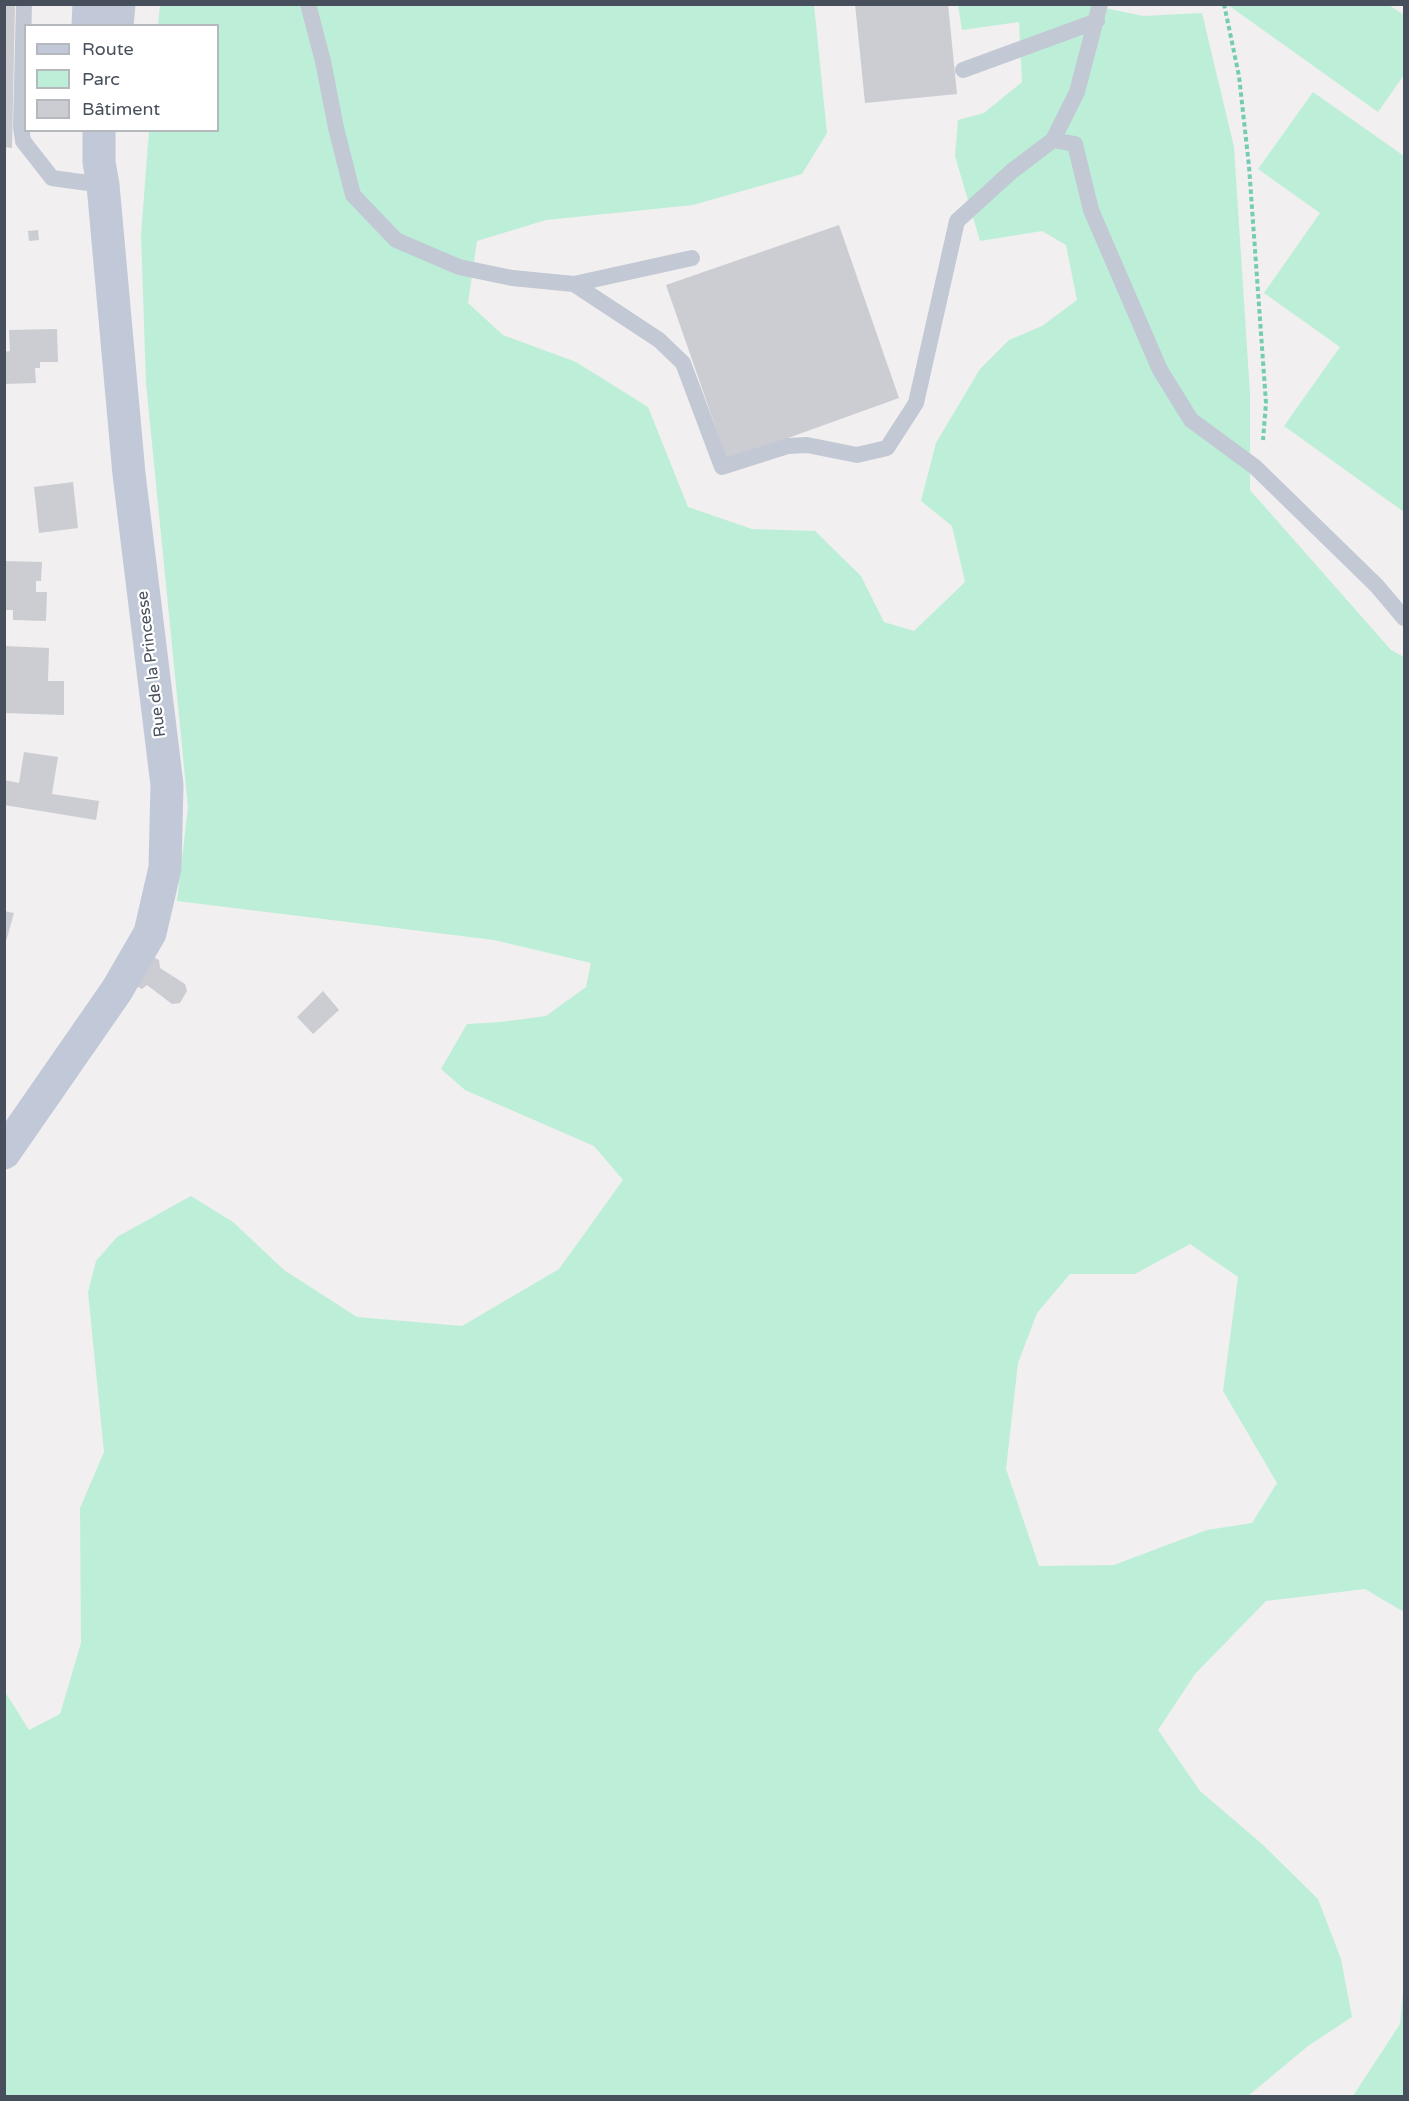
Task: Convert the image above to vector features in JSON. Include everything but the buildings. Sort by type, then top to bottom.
[{"type":"street","points":[[88,4],[88,24]]},
{"type":"street","points":[[117,24],[118,4]]},
{"type":"street","name":"Rue de la Princesse","points":[[4,1153],[117,990],[150,933],[165,868],[167,785],[129,474],[99,162],[99,132]]},
{"type":"lane","points":[[24,4],[21,127],[23,141],[52,178],[103,185]]},
{"type":"lane","points":[[308,4],[323,61],[352,195],[396,240],[459,267],[512,278],[574,284],[692,258]]},
{"type":"lane","points":[[574,284],[659,340],[683,363],[722,467],[788,446],[807,445],[857,455],[887,448],[916,403],[957,221],[1012,171],[1053,140],[1077,92],[1099,13]]},
{"type":"lane","points":[[963,70],[1099,13]]},
{"type":"lane","points":[[1053,140],[1075,144],[1091,210],[1160,370],[1191,420],[1255,466],[1377,586],[1404,618]]},
{"type":"path","points":[[1224,4],[1239,76],[1249,166],[1266,403],[1264,436],[1255,466]]},
{"type":"green space","points":[[1086,4],[1143,16],[1202,13],[1234,147],[1250,394],[1250,490],[1391,650],[1404,657],[1404,1612],[1365,1589],[1266,1601],[1195,1674],[1158,1730],[1200,1791],[1262,1844],[1318,1899],[1341,1959],[1352,2017],[1308,2046],[1248,2096],[5,2096],[4,1690],[29,1730],[60,1714],[81,1643],[80,1508],[104,1452],[88,1292],[96,1261],[117,1237],[191,1196],[233,1222],[284,1270],[357,1317],[462,1326],[559,1269],[623,1180],[594,1146],[465,1090],[441,1069],[467,1024],[546,1016],[586,987],[591,963],[494,940],[177,901],[188,807],[146,383],[141,235],[149,132],[219,132],[219,24],[158,24],[160,5],[814,5],[827,133],[802,174],[693,205],[546,220],[477,241],[468,303],[503,335],[576,362],[648,407],[688,507],[752,529],[815,531],[861,576],[884,622],[914,631],[965,582],[952,526],[921,501],[936,443],[980,369],[1009,340],[1042,326],[1077,300],[1066,245],[1042,231],[980,241],[955,156],[958,120],[984,113],[1022,82],[1019,22],[962,30],[958,5]],"holes":[[[1190,1244],[1238,1277],[1223,1391],[1277,1483],[1252,1523],[1207,1530],[1114,1565],[1039,1566],[1006,1469],[1018,1363],[1037,1313],[1070,1274],[1135,1274]]]},
{"type":"green space","points":[[1228,5],[1389,5],[1404,15],[1404,75],[1378,112]]},
{"type":"green space","points":[[1313,92],[1404,156],[1404,512],[1284,426],[1340,347],[1264,293],[1320,213],[1258,169]]},
{"type":"green space","points":[[1404,1980],[1404,2096],[1353,2096],[1400,2024]]}]
